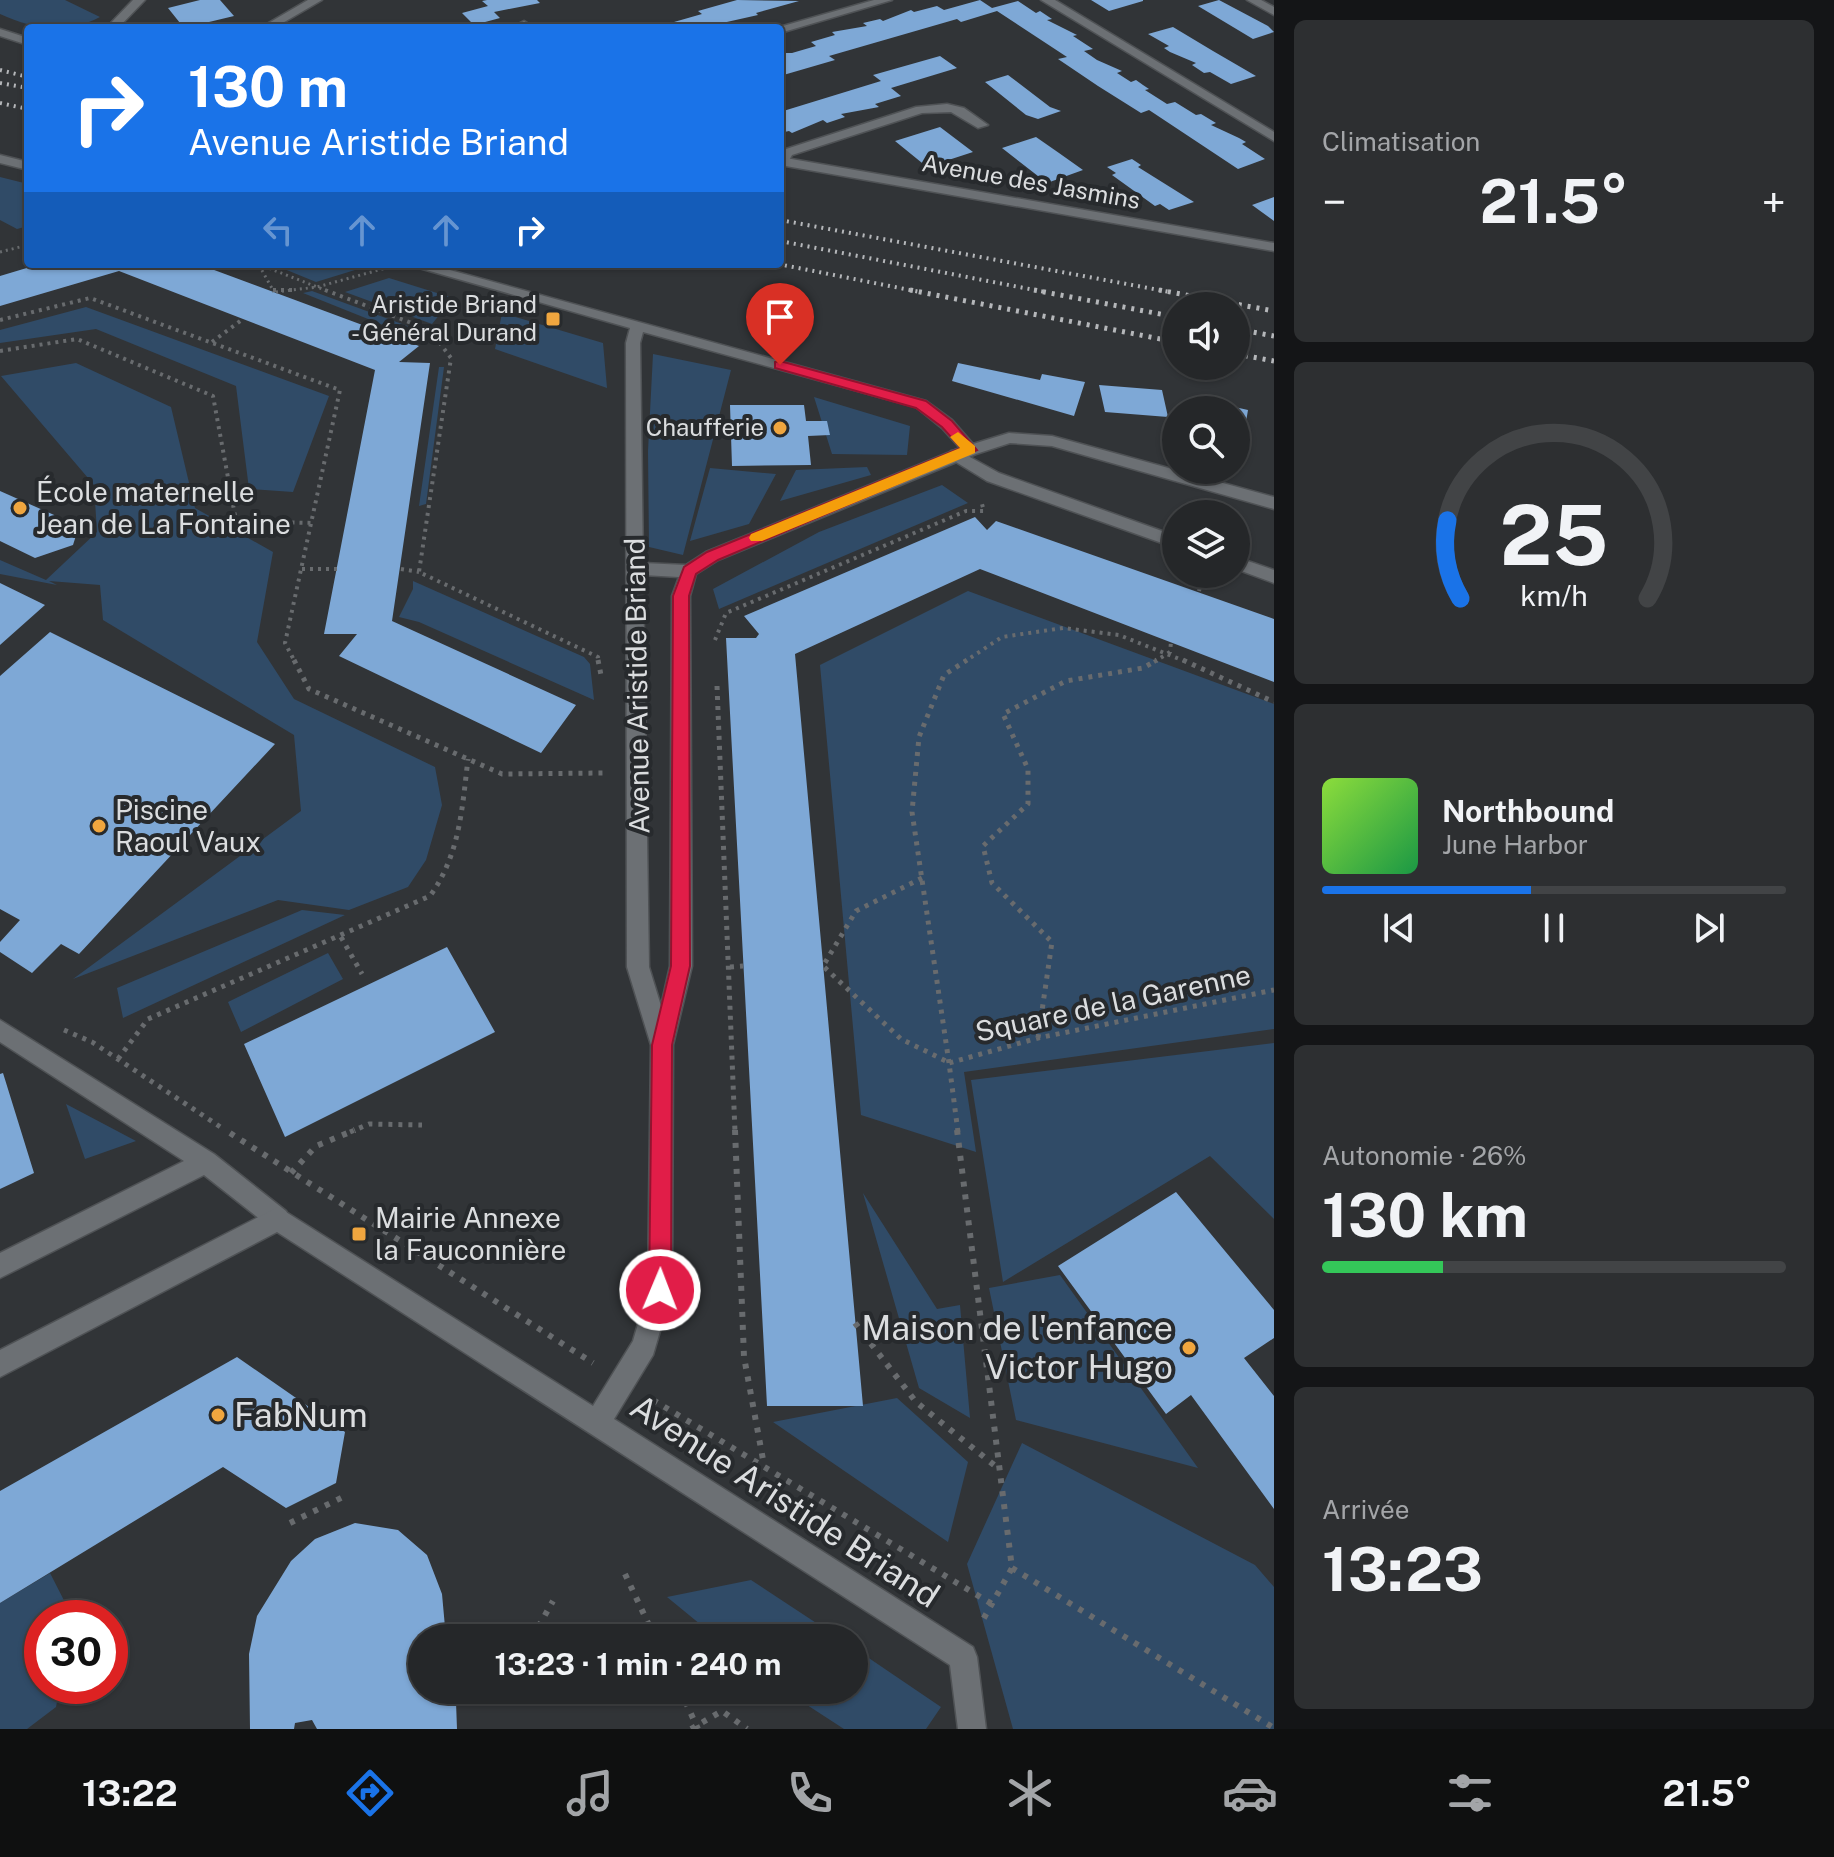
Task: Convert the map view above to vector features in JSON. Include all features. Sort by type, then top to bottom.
[{"type":"street","points":[[116,24],[139,0]]},
{"type":"street","points":[[273,24],[316,0]]},
{"type":"street","points":[[784,29],[886,0]]},
{"type":"street","points":[[1047,0],[1274,137]]},
{"type":"street","points":[[1253,0],[1274,12]]},
{"type":"street","points":[[0,32],[24,41]]},
{"type":"street","points":[[784,157],[787,153],[920,110],[941,107],[960,109],[982,125]]},
{"type":"street","points":[[0,159],[24,165]]},
{"type":"street","name":"Avenue des Jasmins","points":[[784,162],[1274,247]]},
{"type":"street","points":[[427,268],[921,404],[947,424],[963,452],[993,477],[1162,537]]},
{"type":"street","name":"Avenue Aristide Briand","points":[[638,325],[633,343],[638,967],[662,1045]]},
{"type":"street","name":"Avenue Aristide Briand","points":[[963,1657],[597,1423],[644,1346],[660,1290],[662,1045],[681,966],[681,596],[689,571],[712,556],[963,452],[1009,438],[1052,441],[1274,503]]},
{"type":"street","points":[[1250,568],[1274,577]]},
{"type":"street","points":[[636,569],[689,571]]},
{"type":"street","points":[[0,1030],[206,1162],[278,1219],[597,1423]]},
{"type":"street","points":[[0,1266],[206,1162]]},
{"type":"street","points":[[0,1364],[278,1219]]},
{"type":"street","points":[[963,1657],[972,1729]]},
{"type":"path","points":[[0,252],[24,246]]},
{"type":"path","points":[[260,268],[274,292],[317,287],[388,268]]},
{"type":"path","points":[[268,268],[430,330],[451,358],[419,572]]},
{"type":"path","points":[[0,320],[90,298],[340,390],[285,643],[309,689],[502,774],[603,774],[603,760]]},
{"type":"path","points":[[212,343],[243,319]]},
{"type":"path","points":[[0,351],[77,339],[213,396],[236,521],[313,523]]},
{"type":"path","points":[[716,654],[715,639],[726,613],[966,511],[984,511]]},
{"type":"path","points":[[302,569],[337,569]]},
{"type":"path","points":[[401,569],[419,572],[598,657],[603,688]]},
{"type":"path","points":[[949,1063],[912,812],[919,737],[944,675],[1002,637],[1063,628],[1119,635],[1170,652],[1274,702]]},
{"type":"path","points":[[708,629],[715,639]]},
{"type":"path","points":[[1170,652],[1171,642]]},
{"type":"path","points":[[1038,1038],[1052,942],[992,883],[983,846],[1028,804],[1028,769],[1003,714],[1066,681],[1143,668],[1170,652]]},
{"type":"path","points":[[716,670],[744,1357],[764,1465]]},
{"type":"path","points":[[95,1089],[148,1019],[430,896],[447,875],[456,855],[468,759]]},
{"type":"path","points":[[922,878],[856,911],[823,966],[901,1039],[949,1063]]},
{"type":"path","points":[[341,937],[362,974]]},
{"type":"path","points":[[730,967],[743,966]]},
{"type":"path","name":"Square de la Garenne","points":[[1012,1568],[949,1063],[1038,1038],[1274,990]]},
{"type":"path","points":[[291,1173],[316,1146],[369,1124],[422,1125]]},
{"type":"path","points":[[278,1165],[624,1383],[992,1604]]},
{"type":"path","points":[[855,1323],[916,1402],[1000,1469]]},
{"type":"path","points":[[290,1523],[345,1496]]},
{"type":"path","points":[[963,1657],[1012,1568],[1274,1728]]},
{"type":"path","points":[[625,1574],[648,1624]]},
{"type":"path","points":[[540,1624],[553,1601]]},
{"type":"path","points":[[686,1704],[695,1728],[722,1711],[747,1729]]},
{"type":"shaded area","points":[[0,0],[65,0],[100,17],[83,24],[29,24],[0,14]]},
{"type":"shaded area","points":[[0,177],[24,183],[24,227],[17,229],[0,220]]},
{"type":"shaded area","points":[[282,268],[355,270],[316,282]]},
{"type":"shaded area","points":[[389,278],[453,298],[432,324],[345,292]]},
{"type":"shaded area","points":[[312,291],[424,332],[418,339],[303,293]]},
{"type":"shaded area","points":[[86,307],[329,396],[293,492],[249,489],[236,386],[96,329],[0,343],[0,330]]},
{"type":"shaded area","points":[[502,313],[603,343],[607,388],[495,349]]},
{"type":"shaded area","points":[[653,354],[731,370],[683,555],[649,547],[648,451]]},
{"type":"shaded area","points":[[76,363],[171,407],[195,508],[273,552],[257,642],[294,699],[435,767],[442,805],[426,860],[408,887],[349,910],[278,900],[73,979],[301,811],[294,735],[103,620],[100,585],[49,581],[57,585],[0,574],[0,560],[46,580],[97,532],[94,485],[1,376]]},
{"type":"shaded area","points":[[439,367],[444,367],[426,504],[419,506]]},
{"type":"shaded area","points":[[814,397],[910,426],[907,455],[832,454]]},
{"type":"shaded area","points":[[867,467],[871,475],[780,501],[796,470]]},
{"type":"shaded area","points":[[710,468],[776,474],[749,524],[690,541]]},
{"type":"shaded area","points":[[942,485],[968,503],[719,609],[713,589],[819,532]]},
{"type":"shaded area","points":[[413,581],[584,657],[590,664],[594,700],[419,622],[399,617],[413,589]]},
{"type":"shaded area","points":[[968,591],[1274,704],[1274,1029],[964,1072],[976,1152],[861,1115],[820,665]]},
{"type":"shaded area","points":[[302,910],[345,915],[123,1018],[117,988]]},
{"type":"shaded area","points":[[328,953],[343,979],[241,1032],[228,1002]]},
{"type":"shaded area","points":[[1274,1043],[1274,1219],[1210,1156],[1003,1282],[971,1080]]},
{"type":"shaded area","points":[[66,1104],[136,1141],[85,1159]]},
{"type":"shaded area","points":[[863,1193],[937,1309],[960,1305],[970,1418],[919,1388]]},
{"type":"shaded area","points":[[1060,1275],[1198,1468],[1016,1420],[989,1288]]},
{"type":"shaded area","points":[[897,1398],[968,1462],[948,1542],[773,1422]]},
{"type":"shaded area","points":[[1022,1443],[1255,1565],[1274,1587],[1274,1729],[1013,1729],[967,1564]]},
{"type":"shaded area","points":[[50,1573],[64,1600],[24,1600],[24,1704],[57,1704],[27,1729],[0,1729],[0,1603]]},
{"type":"shaded area","points":[[751,1580],[818,1624],[700,1624],[667,1597]]},
{"type":"shaded area","points":[[868,1657],[941,1707],[926,1729],[844,1729],[806,1704],[868,1704]]},
{"type":"building","points":[[200,0],[220,0],[234,16],[201,24],[181,24],[168,8]]},
{"type":"building","points":[[537,0],[540,3],[494,12],[500,18],[473,24],[462,13],[488,6],[482,1]]},
{"type":"building","points":[[737,0],[799,1],[718,24],[667,24],[702,14],[698,11]]},
{"type":"building","points":[[980,0],[992,8],[1018,1],[1036,13],[1040,11],[1052,19],[1047,20],[1077,35],[1073,36],[1093,49],[1084,51],[1097,60],[1122,71],[1117,73],[1131,82],[1136,80],[1167,104],[1175,102],[1196,115],[1201,114],[1216,123],[1211,125],[1246,142],[1242,144],[1265,159],[1238,169],[1149,110],[1141,113],[1098,86],[1058,59],[1067,57],[997,11],[961,22],[957,19],[829,56],[835,60],[784,75],[784,53],[816,46],[811,42],[835,35],[832,32],[867,26],[863,23],[883,21],[911,10],[914,12],[937,6],[944,10]]},
{"type":"building","points":[[1091,0],[1143,0],[1143,1],[1109,11]]},
{"type":"building","points":[[1219,0],[1274,32],[1253,39],[1198,6]]},
{"type":"building","points":[[1173,27],[1256,76],[1231,84],[1210,72],[1204,73],[1192,65],[1196,63],[1170,52],[1164,48],[1169,46],[1148,34]]},
{"type":"building","points":[[940,56],[957,68],[891,88],[901,96],[875,104],[879,107],[841,114],[845,117],[827,123],[823,120],[792,133],[784,132],[784,111],[881,81],[873,75]]},
{"type":"building","points":[[1008,75],[1050,107],[1061,111],[1038,119],[1026,115],[985,82]]},
{"type":"building","points":[[940,127],[973,152],[927,167],[895,141]]},
{"type":"building","points":[[1036,137],[1083,170],[1047,183],[1002,148]]},
{"type":"building","points":[[1132,159],[1141,165],[1138,167],[1194,202],[1169,210],[1160,204],[1155,206],[1112,175],[1116,173],[1107,167]]},
{"type":"building","points":[[1274,197],[1274,221],[1252,205]]},
{"type":"building","points":[[27,268],[209,268],[419,346],[399,362],[430,363],[392,621],[576,705],[541,753],[339,656],[357,634],[324,634],[375,370],[119,271],[0,306],[0,276]]},
{"type":"building","points":[[958,363],[1040,380],[1042,374],[1085,382],[1074,416],[952,381]]},
{"type":"building","points":[[1099,385],[1162,390],[1162,417],[1105,412]]},
{"type":"building","name":"Chaufferie","points":[[730,405],[804,405],[806,421],[827,421],[830,435],[808,436],[811,465],[732,466]]},
{"type":"building","name":"École maternelle Jean de La Fontaine","points":[[0,491],[79,526],[73,545],[35,558],[0,541]]},
{"type":"building","points":[[975,517],[987,530],[996,521],[1162,580],[1162,588],[1186,588],[1274,619],[1274,682],[980,569],[795,654],[863,1406],[767,1406],[726,638],[756,638],[759,634],[744,616]]},
{"type":"building","points":[[0,583],[45,605],[0,645]]},
{"type":"building","name":"Piscine Raoul Vaux","points":[[50,632],[275,744],[79,954],[61,944],[32,973],[0,952],[0,942],[20,920],[0,909],[0,676]]},
{"type":"building","points":[[447,947],[495,1032],[285,1137],[244,1044]]},
{"type":"building","points":[[3,1073],[34,1173],[0,1189],[0,1074]]},
{"type":"building","name":"Maison de l'enfance Victor Hugo","points":[[1176,1192],[1274,1310],[1274,1338],[1244,1358],[1274,1396],[1274,1509],[1191,1395],[1166,1414],[1058,1266]]},
{"type":"building","points":[[237,1357],[345,1432],[336,1483],[286,1508],[223,1467],[0,1603],[0,1491]]},
{"type":"building","points":[[355,1523],[398,1530],[427,1555],[442,1594],[445,1624],[408,1624],[408,1704],[456,1704],[457,1729],[317,1729],[312,1720],[295,1723],[294,1729],[250,1729],[249,1654],[257,1616],[291,1561],[315,1539]]},
{"type":"railway","points":[[0,70],[24,76]]},
{"type":"railway","points":[[0,83],[24,87]]},
{"type":"railway","points":[[0,103],[24,108]]},
{"type":"railway","points":[[784,221],[1170,292]]},
{"type":"railway","points":[[784,242],[1045,292]]},
{"type":"railway","points":[[784,265],[920,292]]},
{"type":"railway","points":[[910,290],[1162,339]]},
{"type":"railway","points":[[1034,290],[1162,314]]},
{"type":"railway","points":[[1159,290],[1274,311]]},
{"type":"railway","points":[[1250,332],[1274,336]]},
{"type":"railway","points":[[1250,357],[1274,361]]},
{"type":"slow traffic","points":[[757,538],[970,450],[958,437]]},
{"type":"place","name":"Aristide Briand - Général Durand","points":[[553,319]]},
{"type":"place","name":"Chaufferie","points":[[780,428]]},
{"type":"place","name":"École maternelle Jean de La Fontaine","points":[[20,508]]},
{"type":"place","name":"Piscine Raoul Vaux","points":[[99,826]]},
{"type":"place","name":"Mairie Annexe la Fauconnière","points":[[359,1234]]},
{"type":"place","name":"Maison de l'enfance Victor Hugo","points":[[1189,1348]]},
{"type":"place","name":"FabNum","points":[[218,1415]]},
{"type":"route","points":[[660,1290],[662,1045],[681,966],[681,596],[689,571],[712,556],[970,450],[947,424],[921,404],[780,365]]}]
